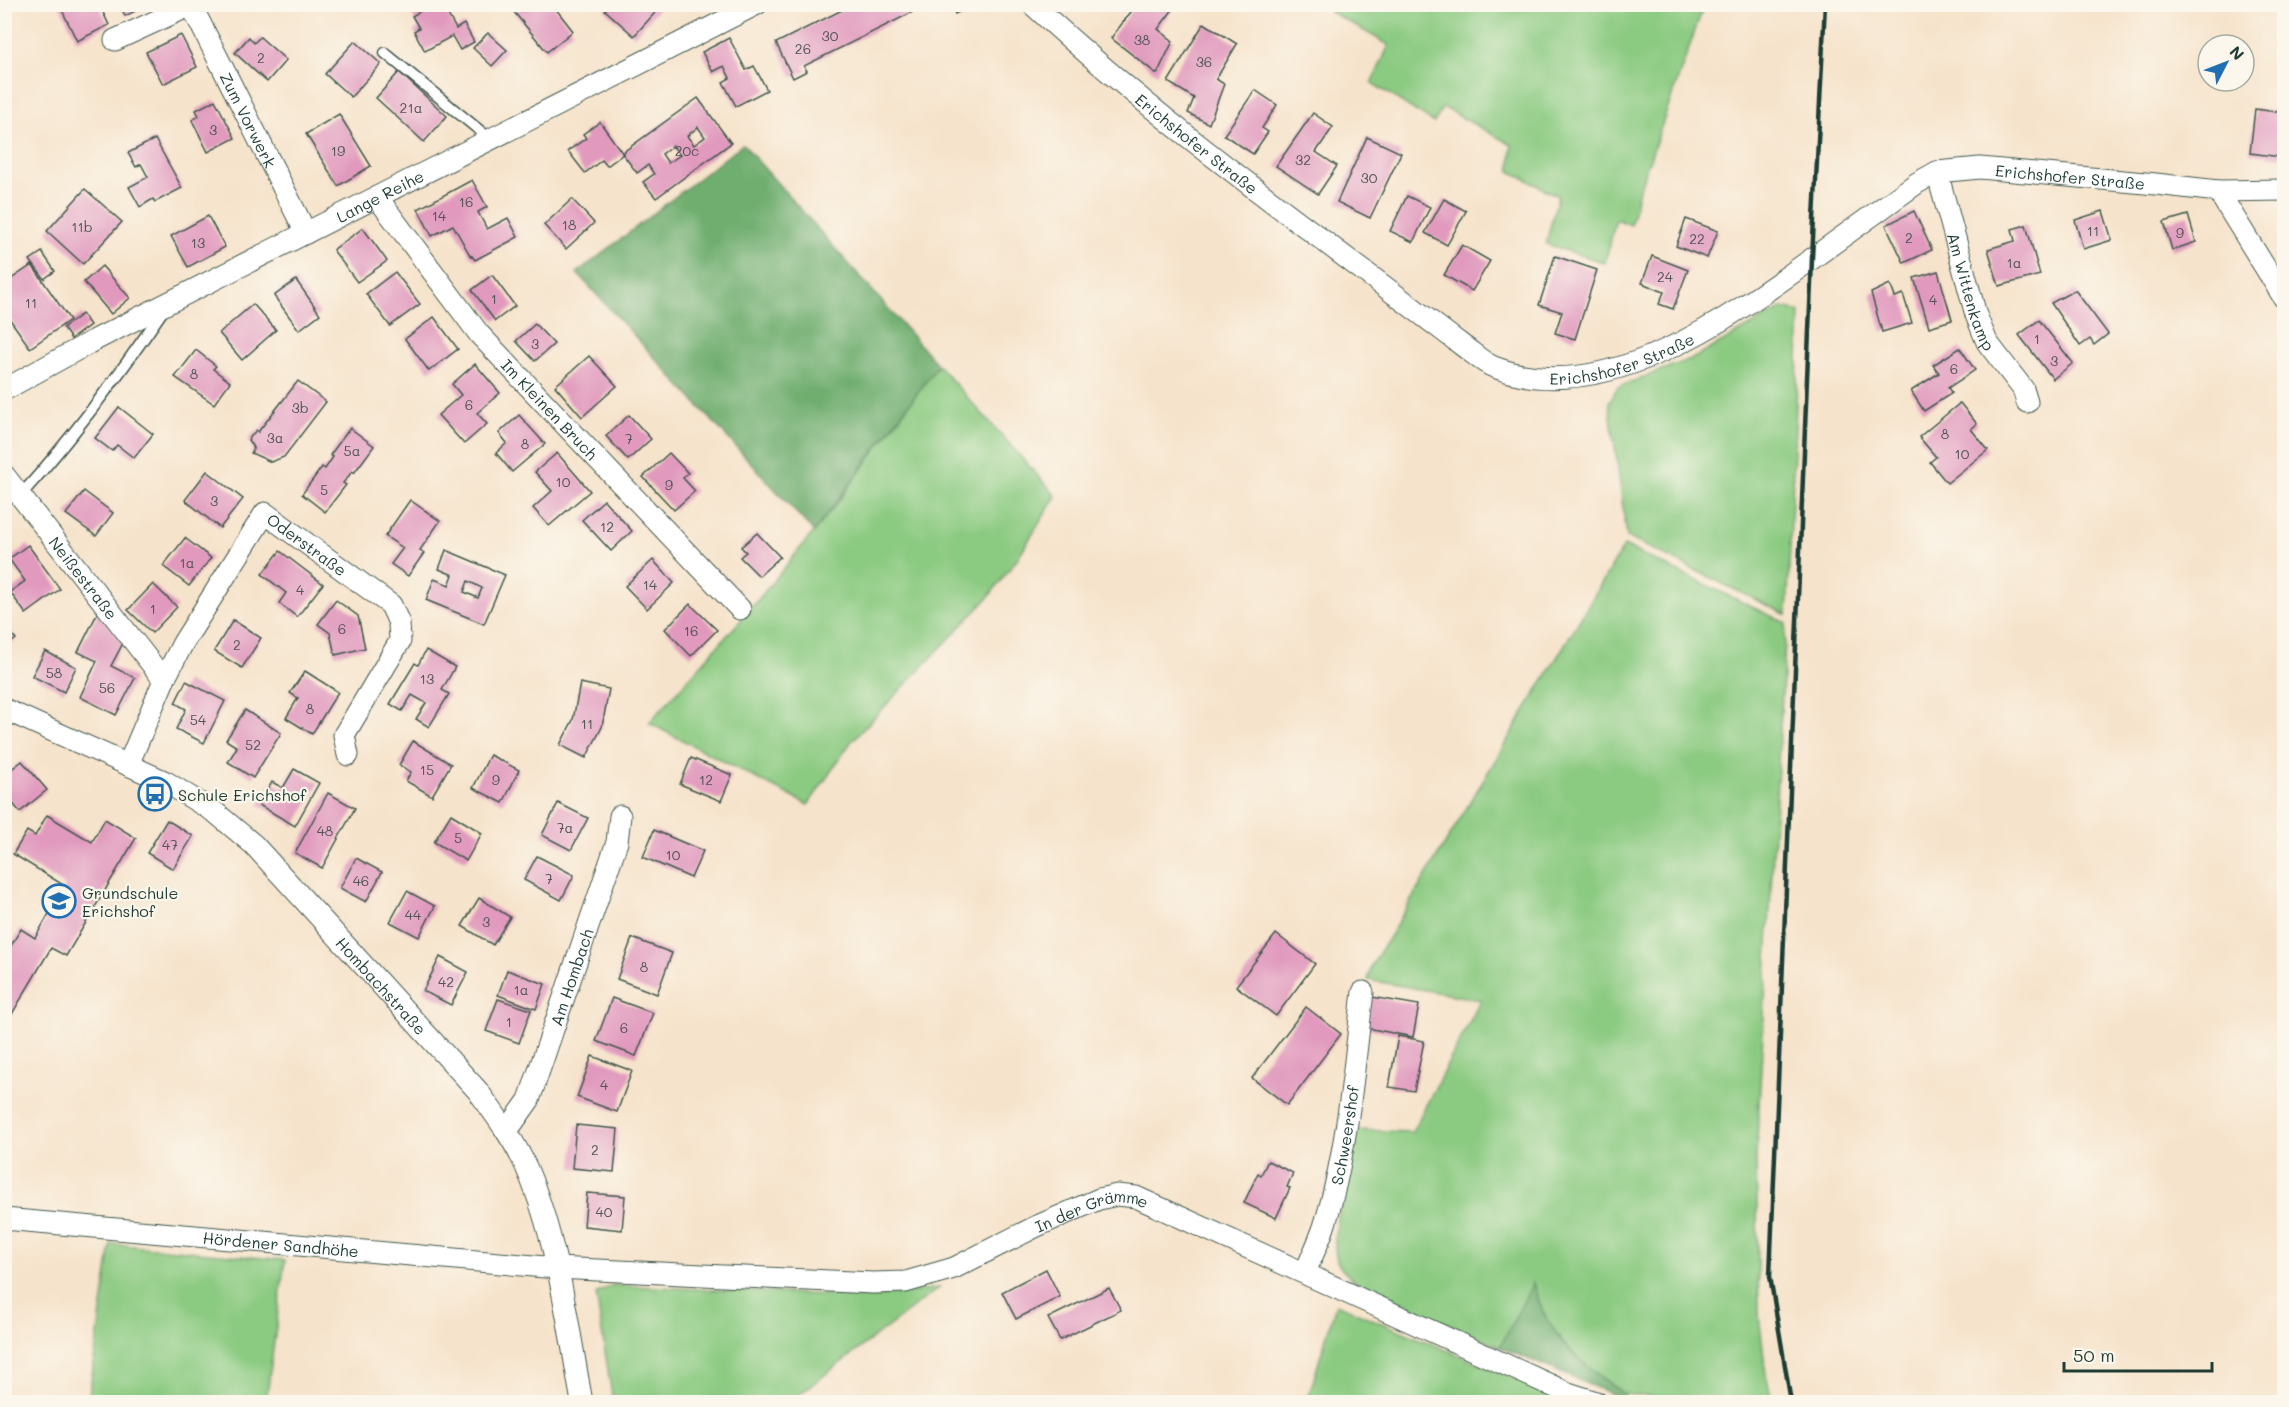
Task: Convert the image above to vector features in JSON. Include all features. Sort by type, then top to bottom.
[{"type":"street","name":"Lange Reihe","points":[[4,390],[89,343],[757,4]]},
{"type":"street","name":"Erichshofer Straße","points":[[1032,4],[1079,48],[1162,116],[1463,346],[1492,366],[1530,376],[1603,373],[1642,360],[1697,335],[1754,302],[1917,183],[1937,172],[1980,168],[2218,191],[2284,190]]},
{"type":"street","name":"Zum Vorwerk","points":[[116,40],[191,5],[306,233]]},
{"type":"street","name":"Am Wittenkamp","points":[[1937,172],[1976,315],[1987,342],[2023,389],[2027,402]]},
{"type":"street","points":[[2218,191],[2284,298]]},
{"type":"street","name":"Im Kleinen Bruch","points":[[377,196],[479,334],[740,609]]},
{"type":"street","name":"Neißestraße","points":[[4,475],[164,680]]},
{"type":"street","name":"Oderstraße","points":[[128,765],[164,680],[183,644],[265,513],[391,605],[399,622],[400,641],[344,735],[348,755]]},
{"type":"street","name":"Hombachstraße","points":[[4,709],[166,782],[216,813],[254,845],[478,1091],[507,1131],[527,1168],[544,1214],[582,1402]]},
{"type":"street","name":"Am Hombach","points":[[507,1131],[529,1100],[617,842],[620,816]]},
{"type":"street","name":"Schweershof","points":[[1305,1273],[1323,1227],[1336,1180],[1363,992]]},
{"type":"street","name":"In der Grämme","points":[[556,1268],[873,1283],[906,1282],[954,1268],[1046,1222],[1099,1199],[1117,1195],[1136,1197],[1558,1388],[1596,1402]]},
{"type":"street","name":"Hördener Sandhöhe","points":[[4,1219],[556,1268]]},
{"type":"lane","points":[[385,53],[490,140]]},
{"type":"lane","points":[[21,495],[54,458],[169,302]]},
{"type":"green space","points":[[1332,4],[1704,5],[1638,193],[1631,225],[1616,219],[1605,263],[1546,244],[1558,196],[1510,171],[1512,145],[1443,107],[1434,123],[1372,83],[1389,45],[1329,11]]},
{"type":"green space","points":[[743,144],[938,365],[814,532],[577,273]]},
{"type":"green space","points":[[1782,308],[1800,312],[1787,615],[1627,537],[1609,402],[1618,387],[1698,356]]},
{"type":"green space","points":[[938,365],[1056,496],[1017,559],[987,599],[851,742],[808,805],[649,723],[748,612],[835,506]]},
{"type":"green space","points":[[1624,546],[1786,623],[1756,1157],[1759,1315],[1766,1375],[1773,1402],[1716,1402],[1624,1394],[1584,1366],[1555,1333],[1538,1303],[1533,1284],[1500,1347],[1361,1285],[1342,1270],[1335,1253],[1335,1235],[1353,1130],[1412,1132],[1481,1000],[1368,980],[1371,967]]},
{"type":"green space","points":[[111,1244],[285,1260],[266,1402],[160,1402],[89,1395]]},
{"type":"green space","points":[[1533,1283],[1539,1302],[1556,1334],[1593,1371],[1624,1394],[1623,1399],[1500,1347]]},
{"type":"green space","points":[[612,1285],[875,1297],[939,1288],[789,1402],[613,1402],[596,1294]]},
{"type":"green space","points":[[1336,1304],[1572,1402],[1307,1402]]},
{"type":"building","points":[[59,4],[99,4],[109,25],[77,41]]},
{"type":"building","points":[[120,4],[150,4],[125,16]]},
{"type":"building","points":[[432,4],[442,4],[456,29],[464,24],[474,42],[460,50],[452,36],[425,51],[414,31],[419,28],[412,16]]},
{"type":"building","points":[[524,4],[552,4],[573,31],[547,52],[514,12]]},
{"type":"building","points":[[610,4],[663,4],[634,36],[605,10]]},
{"type":"building","points":[[854,4],[924,4],[925,6],[804,66],[807,71],[793,78],[776,43]]},
{"type":"building","points":[[951,4],[976,4],[955,14]]},
{"type":"building","points":[[1137,4],[1170,4],[1174,8],[1158,29],[1173,41],[1157,74],[1111,38]]},
{"type":"building","points":[[1204,23],[1237,44],[1216,79],[1224,84],[1209,124],[1188,113],[1194,98],[1168,82]]},
{"type":"building","points":[[488,33],[507,50],[492,66],[473,48]]},
{"type":"building","points":[[181,35],[197,67],[163,84],[146,52]]},
{"type":"building","points":[[249,37],[254,43],[260,37],[286,60],[267,82],[235,53]]},
{"type":"building","points":[[729,38],[746,70],[754,66],[767,90],[736,106],[723,82],[730,78],[724,66],[713,72],[702,52]]},
{"type":"building","points":[[355,41],[381,64],[351,97],[325,74]]},
{"type":"building","points":[[399,72],[447,116],[424,142],[376,98]]},
{"type":"building","points":[[1255,90],[1277,105],[1262,128],[1268,132],[1253,154],[1224,135]]},
{"type":"building","points":[[698,98],[731,143],[656,198],[643,182],[654,174],[648,165],[637,173],[622,153]],"holes":[[[698,127],[705,137],[694,145],[687,136]],[[673,146],[680,155],[668,163],[662,154]]]},
{"type":"building","points":[[215,100],[235,138],[208,152],[192,120],[199,116],[196,110]]},
{"type":"building","points":[[2255,109],[2284,113],[2281,157],[2250,153]]},
{"type":"building","points":[[1313,113],[1333,127],[1316,152],[1337,166],[1318,194],[1276,166]]},
{"type":"building","points":[[339,114],[371,166],[338,186],[306,134]]},
{"type":"building","points":[[600,122],[623,154],[607,166],[602,160],[585,173],[568,151],[586,138],[583,134]]},
{"type":"building","points":[[1367,137],[1401,153],[1370,218],[1337,202]]},
{"type":"building","points":[[155,139],[182,188],[155,202],[153,199],[140,207],[129,187],[148,177],[141,164],[136,167],[128,153]]},
{"type":"building","points":[[472,180],[487,207],[478,212],[487,229],[508,218],[518,237],[475,260],[453,225],[432,236],[418,209]]},
{"type":"building","points":[[85,189],[122,222],[83,264],[47,231]]},
{"type":"building","points":[[1407,196],[1430,207],[1413,242],[1390,231]]},
{"type":"building","points":[[572,199],[594,223],[566,249],[544,225]]},
{"type":"building","points":[[1444,199],[1466,211],[1447,245],[1425,233]]},
{"type":"building","points":[[1914,211],[1932,250],[1904,263],[1886,225]]},
{"type":"building","points":[[2103,211],[2112,240],[2083,249],[2075,220]]},
{"type":"building","points":[[2188,215],[2196,242],[2172,250],[2164,222]]},
{"type":"building","points":[[208,216],[225,247],[188,267],[171,236]]},
{"type":"building","points":[[1686,219],[1718,231],[1707,258],[1676,246]]},
{"type":"building","points":[[2026,225],[2040,275],[1999,286],[1988,249],[2015,241],[2012,229]]},
{"type":"building","points":[[363,228],[387,261],[357,282],[333,250]]},
{"type":"building","points":[[1462,245],[1490,261],[1472,291],[1444,275]]},
{"type":"building","points":[[42,252],[55,271],[44,279],[30,260]]},
{"type":"building","points":[[1555,256],[1597,270],[1575,339],[1555,333],[1562,312],[1539,305]]},
{"type":"building","points":[[1652,256],[1688,270],[1673,309],[1659,304],[1664,292],[1642,283]]},
{"type":"building","points":[[32,265],[70,320],[30,348],[4,311],[4,284]]},
{"type":"building","points":[[102,266],[130,298],[111,314],[84,282]]},
{"type":"building","points":[[1938,271],[1952,320],[1929,327],[1914,278]]},
{"type":"building","points":[[395,272],[420,304],[390,326],[366,294]]},
{"type":"building","points":[[492,275],[515,306],[495,321],[472,290]]},
{"type":"building","points":[[296,280],[320,314],[299,330],[274,296]]},
{"type":"building","points":[[1890,284],[1895,297],[1903,294],[1912,323],[1882,332],[1871,293]]},
{"type":"building","points":[[2075,290],[2108,334],[2094,345],[2090,339],[2080,346],[2051,303]]},
{"type":"building","points":[[253,304],[276,330],[242,360],[219,333]]},
{"type":"building","points":[[82,314],[90,325],[71,339],[63,328]]},
{"type":"building","points":[[434,317],[458,349],[429,371],[405,339]]},
{"type":"building","points":[[2039,320],[2073,363],[2053,379],[2019,335]]},
{"type":"building","points":[[535,324],[554,344],[535,361],[516,341]]},
{"type":"building","points":[[1960,348],[1975,370],[1948,388],[1952,393],[1924,411],[1911,391],[1939,373],[1933,365]]},
{"type":"building","points":[[196,350],[216,366],[213,369],[230,382],[214,404],[175,377]]},
{"type":"building","points":[[589,356],[617,386],[582,417],[555,386]]},
{"type":"building","points":[[475,364],[500,393],[477,413],[487,424],[464,444],[438,415],[461,395],[452,384]]},
{"type":"building","points":[[298,381],[326,402],[284,457],[271,462],[251,453],[254,449],[248,440],[256,430],[258,432]]},
{"type":"building","points":[[1960,403],[1977,424],[1971,429],[1988,450],[1947,483],[1930,462],[1936,457],[1919,437]]},
{"type":"building","points":[[119,407],[153,434],[134,458],[117,445],[112,451],[95,438]]},
{"type":"building","points":[[519,415],[545,444],[512,472],[496,453],[507,443],[499,433]]},
{"type":"building","points":[[629,415],[651,439],[628,460],[606,436]]},
{"type":"building","points":[[350,428],[374,446],[354,473],[352,471],[343,483],[346,485],[325,512],[302,494],[322,467],[325,469],[333,457],[330,455]]},
{"type":"building","points":[[557,453],[590,491],[549,526],[533,508],[552,491],[535,472]]},
{"type":"building","points":[[669,453],[688,473],[683,478],[695,491],[674,510],[643,477]]},
{"type":"building","points":[[207,471],[243,499],[220,528],[185,500]]},
{"type":"building","points":[[84,491],[113,513],[96,536],[66,514]]},
{"type":"building","points":[[410,500],[440,521],[420,550],[424,553],[408,576],[391,564],[403,548],[385,536]]},
{"type":"building","points":[[604,500],[632,531],[611,551],[582,520]]},
{"type":"building","points":[[757,533],[780,557],[759,576],[740,557],[746,552],[741,547]]},
{"type":"building","points":[[185,538],[211,558],[189,586],[163,566]]},
{"type":"building","points":[[28,545],[60,589],[26,614],[10,592],[25,581],[9,559]]},
{"type":"building","points":[[446,550],[505,575],[484,624],[426,600],[434,579],[449,585],[453,575],[439,569]],"holes":[[[468,581],[482,588],[478,598],[464,592]]]},
{"type":"building","points":[[280,551],[323,584],[297,617],[279,603],[286,593],[262,574]]},
{"type":"building","points":[[653,560],[674,583],[647,609],[625,586]]},
{"type":"building","points":[[153,584],[177,607],[152,633],[128,610]]},
{"type":"building","points":[[336,600],[358,616],[365,648],[335,655],[330,633],[318,624]]},
{"type":"building","points":[[690,604],[717,630],[691,656],[665,629]]},
{"type":"building","points":[[98,612],[123,643],[111,666],[135,678],[116,715],[80,697],[97,661],[78,652]]},
{"type":"building","points":[[233,620],[261,638],[242,668],[214,651]]},
{"type":"building","points":[[4,629],[16,639],[4,648]]},
{"type":"building","points":[[426,650],[455,667],[442,690],[449,694],[429,727],[416,719],[426,703],[412,695],[402,711],[390,704],[415,663],[418,665]]},
{"type":"building","points":[[45,651],[76,667],[64,692],[32,676]]},
{"type":"building","points":[[305,671],[338,692],[312,734],[286,718],[298,698],[290,693]]},
{"type":"building","points":[[186,681],[225,701],[204,743],[176,729],[186,709],[175,703]]},
{"type":"building","points":[[580,683],[609,689],[602,727],[586,758],[560,745],[573,720]]},
{"type":"building","points":[[245,710],[281,733],[253,778],[228,762],[237,747],[226,740]]},
{"type":"building","points":[[413,741],[451,764],[432,796],[406,781],[411,772],[399,765]]},
{"type":"building","points":[[490,755],[519,770],[503,803],[473,788]]},
{"type":"building","points":[[691,758],[732,775],[721,801],[680,784]]},
{"type":"building","points":[[22,761],[47,790],[20,812],[4,793],[4,775]]},
{"type":"building","points":[[294,769],[319,783],[295,826],[259,805],[272,782],[283,788]]},
{"type":"building","points":[[328,793],[355,808],[322,868],[295,853]]},
{"type":"building","points":[[558,803],[588,818],[571,850],[542,835]]},
{"type":"building","points":[[451,814],[482,833],[466,861],[434,842]]},
{"type":"building","points":[[47,815],[92,842],[105,819],[136,838],[66,956],[51,948],[12,1014],[4,1009],[4,957],[21,929],[35,938],[65,886],[13,854],[27,831],[35,836]]},
{"type":"building","points":[[167,820],[193,836],[173,869],[147,853]]},
{"type":"building","points":[[654,830],[703,851],[691,878],[643,857]]},
{"type":"building","points":[[537,856],[574,875],[561,900],[524,880]]},
{"type":"building","points":[[356,858],[382,872],[366,902],[340,888]]},
{"type":"building","points":[[407,891],[435,906],[419,937],[390,922]]},
{"type":"building","points":[[479,898],[510,917],[493,945],[462,926]]},
{"type":"building","points":[[1276,934],[1315,964],[1276,1016],[1236,986]]},
{"type":"building","points":[[632,938],[672,953],[657,994],[617,979]]},
{"type":"building","points":[[440,957],[468,972],[451,1005],[423,991]]},
{"type":"building","points":[[507,970],[545,984],[536,1009],[498,995]]},
{"type":"building","points":[[1372,997],[1419,1005],[1413,1037],[1367,1028]]},
{"type":"building","points":[[612,998],[653,1013],[636,1056],[596,1041]]},
{"type":"building","points":[[498,999],[531,1010],[519,1043],[486,1031]]},
{"type":"building","points":[[1306,1007],[1341,1034],[1287,1105],[1252,1078]]},
{"type":"building","points":[[1398,1036],[1424,1041],[1414,1091],[1389,1087]]},
{"type":"building","points":[[592,1056],[632,1071],[617,1112],[577,1097]]},
{"type":"building","points":[[576,1125],[618,1129],[614,1172],[572,1168]]},
{"type":"building","points":[[1268,1161],[1293,1173],[1287,1187],[1290,1188],[1276,1218],[1244,1203],[1258,1173],[1261,1175]]},
{"type":"building","points":[[587,1193],[625,1196],[622,1230],[584,1226]]},
{"type":"building","points":[[1046,1269],[1060,1297],[1016,1319],[1002,1292]]},
{"type":"building","points":[[1109,1288],[1121,1310],[1060,1340],[1048,1318]]},
{"type":"railway","points":[[1791,1402],[1770,1276],[1812,258],[1825,4]]},
{"type":"place","name":"Schule Erichshof","points":[[155,794]]},
{"type":"place","name":"Grundschule Erichshof","points":[[59,901]]}]
